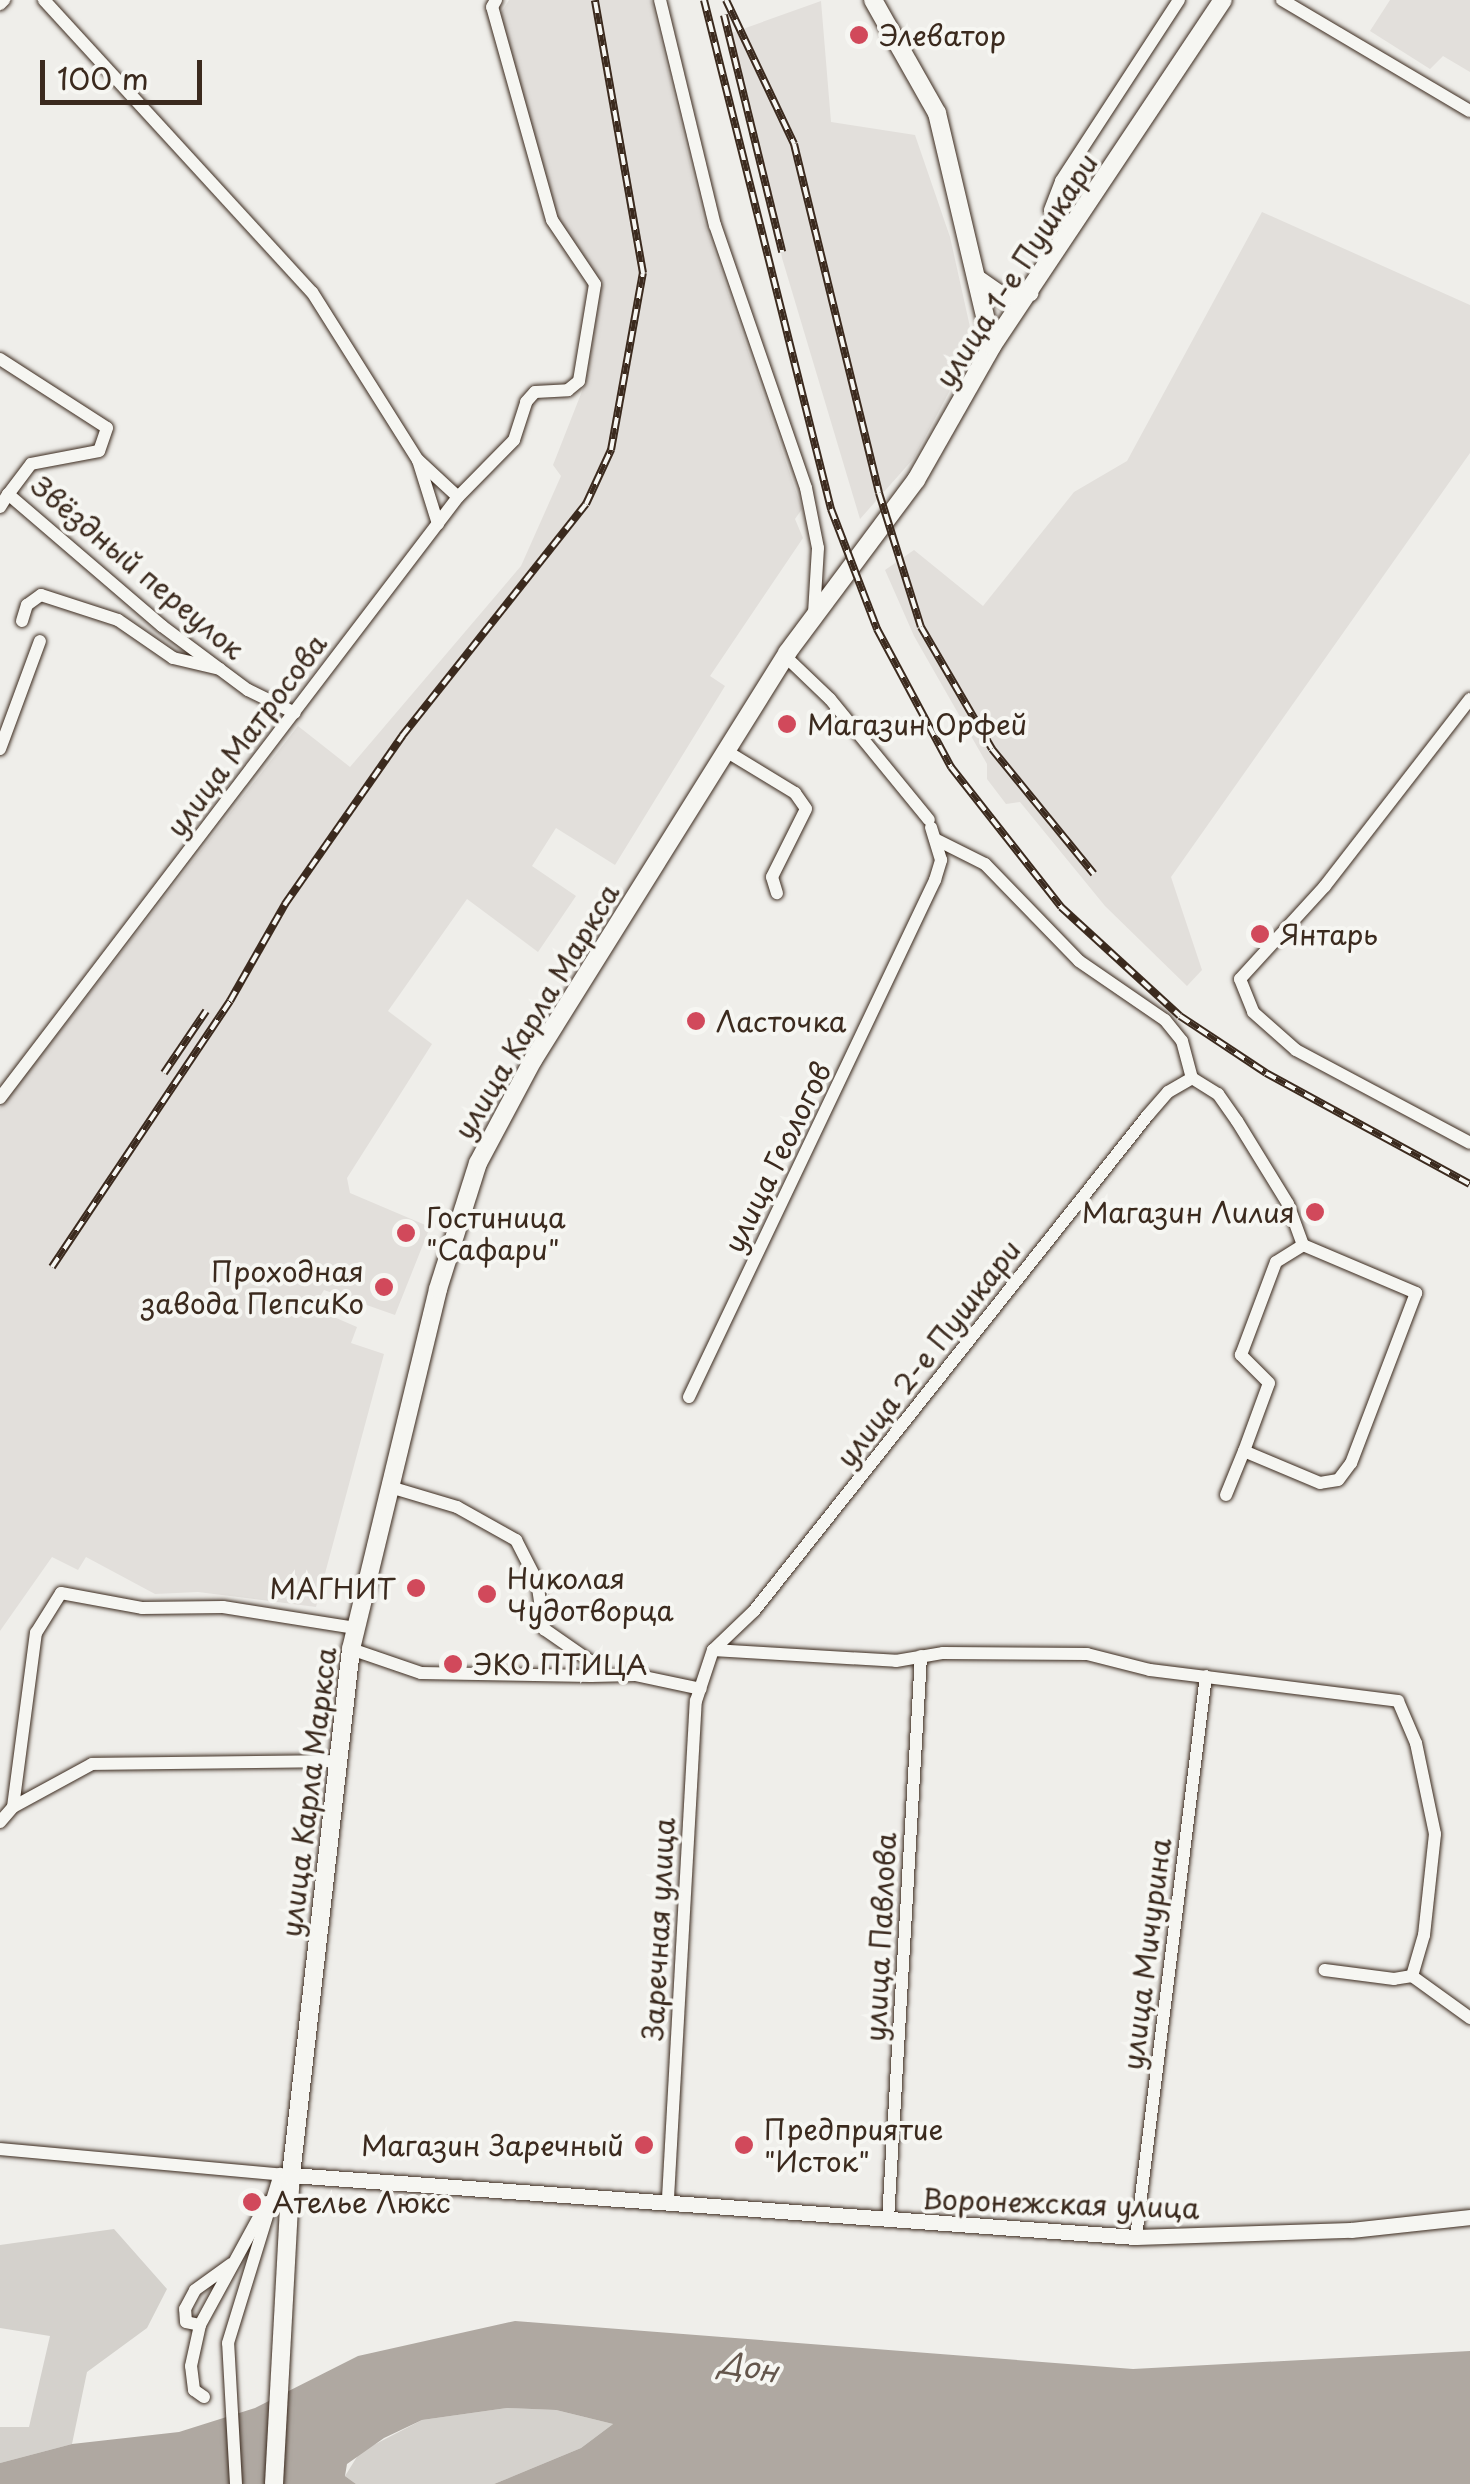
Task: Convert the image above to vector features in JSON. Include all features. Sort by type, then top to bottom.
[{"type":"main road","points":[[874,0],[934,103],[992,346]]},
{"type":"main road","name":"улица 1-е Пушкари","points":[[852,569],[916,480],[992,346],[1224,0]]},
{"type":"main road","points":[[979,280],[1004,298],[1029,293]]},
{"type":"main road","name":"улица Карла Маркса","points":[[274,2484],[281,2346],[280,2202],[335,1761],[355,1628],[442,1275],[478,1163],[533,1060],[785,656],[852,569]]},
{"type":"street","points":[[44,0],[312,292],[418,460],[438,524]]},
{"type":"street","name":"улица Матросова","points":[[0,1098],[458,496],[514,440],[526,402],[535,392],[568,390],[579,381],[595,284],[552,220],[496,24],[496,0]]},
{"type":"street","points":[[660,0],[715,225],[806,488],[818,548],[814,614]]},
{"type":"street","points":[[1074,227],[1050,210],[1061,181],[1179,0]]},
{"type":"street","points":[[1282,0],[1470,111]]},
{"type":"street","name":"Звёздный переулок","points":[[0,359],[106,428],[99,451],[31,464],[8,494],[171,633],[220,670],[295,713]]},
{"type":"street","points":[[418,460],[458,496]]},
{"type":"street","points":[[0,507],[8,494]]},
{"type":"street","points":[[22,621],[28,605],[41,595],[171,633]]},
{"type":"street","points":[[112,617],[163,654],[220,670]]},
{"type":"street","points":[[0,749],[40,642]]},
{"type":"street","points":[[785,656],[830,699],[932,829],[985,864],[1079,961],[1164,1020],[1182,1041],[1192,1078],[1218,1094],[1237,1121],[1288,1204],[1303,1245],[1416,1293],[1351,1463],[1338,1480],[1320,1483],[1244,1451]]},
{"type":"street","points":[[1470,699],[1325,886],[1240,980],[1253,1012],[1296,1050],[1470,1144]]},
{"type":"street","points":[[726,751],[794,793],[806,809],[772,877],[777,893]]},
{"type":"street","name":"улица Геологов","points":[[689,1397],[935,880],[941,860],[932,829]]},
{"type":"street","name":"улица 2-е Пушкари","points":[[711,1658],[754,1611],[1148,1115],[1168,1092],[1192,1078]]},
{"type":"street","points":[[1226,1496],[1269,1383],[1241,1355],[1276,1262],[1303,1245]]},
{"type":"street","points":[[390,1487],[458,1506],[516,1540],[536,1581],[544,1629],[590,1661],[592,1676]]},
{"type":"street","points":[[14,1807],[36,1633],[61,1593],[142,1608],[222,1607],[355,1628]]},
{"type":"street","points":[[352,1649],[421,1674],[635,1675],[701,1689]]},
{"type":"street","points":[[711,1658],[896,1662],[921,1656],[1087,1654],[1206,1676],[1398,1700],[1416,1742],[1435,1834],[1424,1935],[1412,1976]]},
{"type":"street","name":"улица Павлова","points":[[888,2220],[921,1656]]},
{"type":"street","name":"Заречная улица","points":[[668,2198],[701,1689],[711,1658]]},
{"type":"street","name":"улица Мичурина","points":[[1136,2238],[1206,1676]]},
{"type":"street","points":[[0,1822],[14,1807],[92,1764],[335,1761]]},
{"type":"street","points":[[1326,1970],[1394,1980],[1412,1976],[1470,2018]]},
{"type":"street","points":[[0,2149],[285,2175]]},
{"type":"street","name":"Воронежская улица","points":[[285,2175],[668,2198],[888,2220],[1136,2238],[1350,2230],[1470,2217]]},
{"type":"street","points":[[204,2397],[194,2390],[191,2366],[200,2325],[264,2202],[280,2202]]},
{"type":"street","name":"улица Карла Маркса","points":[[236,2484],[226,2376],[228,2343],[280,2202]]},
{"type":"street","points":[[200,2325],[186,2322],[185,2308],[195,2290],[233,2262]]},
{"type":"shaded area","points":[[509,0],[651,0],[703,219],[802,509],[795,519],[803,538],[710,676],[725,686],[615,865],[556,828],[532,866],[576,896],[538,952],[467,899],[388,1011],[432,1044],[347,1178],[350,1193],[430,1227],[395,1315],[324,1290],[313,1308],[357,1327],[351,1343],[384,1354],[316,1607],[198,1592],[155,1594],[86,1557],[78,1570],[52,1557],[0,1631],[0,1108],[298,726],[350,767],[521,566],[561,476],[553,465],[586,381],[601,289],[554,213],[499,16]]},
{"type":"shaded area","points":[[1390,0],[1470,0],[1470,72],[1443,56],[1430,69],[1370,31]]},
{"type":"shaded area","points":[[821,1],[831,122],[915,135],[950,237],[974,345],[914,458],[860,519],[782,258],[769,184],[726,35]]},
{"type":"shaded area","points":[[1262,212],[1470,305],[1470,453],[1171,877],[1202,970],[1187,986],[1105,906],[1020,802],[1006,804],[987,779],[987,764],[914,636],[885,570],[914,550],[983,606],[1074,492],[1127,461]]},
{"type":"shaded area","points":[[114,2229],[167,2289],[147,2328],[87,2372],[72,2444],[0,2463],[0,2427],[29,2427],[50,2336],[0,2328],[0,2245]]},
{"type":"shaded area","points":[[507,2408],[556,2410],[613,2424],[581,2448],[494,2484],[356,2484],[345,2476],[360,2452],[422,2420]]},
{"type":"water","name":"Дон","points":[[515,2321],[1133,2369],[1470,2351],[1470,2484],[494,2484],[581,2448],[613,2424],[556,2410],[507,2408],[422,2420],[384,2438],[347,2464],[345,2476],[356,2484],[0,2484],[0,2463],[72,2444],[179,2432],[255,2408],[358,2356]]},
{"type":"railway","points":[[52,1267],[230,1001],[285,904],[402,736],[586,504],[611,450],[643,273],[595,0]]},
{"type":"railway","points":[[704,0],[831,509],[877,629],[951,767],[1061,907],[1180,1016],[1266,1073],[1470,1184]]},
{"type":"railway","points":[[726,0],[794,144],[879,493],[921,627],[992,749],[1094,874]]},
{"type":"railway","points":[[724,15],[782,252]]},
{"type":"railway","points":[[164,1073],[206,1011]]},
{"type":"place","name":"Элеватор","points":[[859,35]]},
{"type":"place","name":"Магазин Орфей","points":[[787,724]]},
{"type":"place","name":"Янтарь","points":[[1260,934]]},
{"type":"place","name":"Ласточка","points":[[696,1021]]},
{"type":"place","name":"Магазин Лилия","points":[[1315,1212]]},
{"type":"place","name":"Гостиница \"Сафари\"","points":[[406,1233]]},
{"type":"place","name":"Проходная завода ПепсиКо","points":[[384,1287]]},
{"type":"place","name":"МАГНИТ","points":[[416,1588]]},
{"type":"place","name":"Николая Чудотворца","points":[[487,1594]]},
{"type":"place","name":"ЭКО ПТИЦА","points":[[453,1664]]},
{"type":"place","name":"Магазин Заречный","points":[[644,2145]]},
{"type":"place","name":"Предприятие \"Исток\"","points":[[744,2145]]},
{"type":"place","name":"Ателье Люкс","points":[[252,2202]]}]
